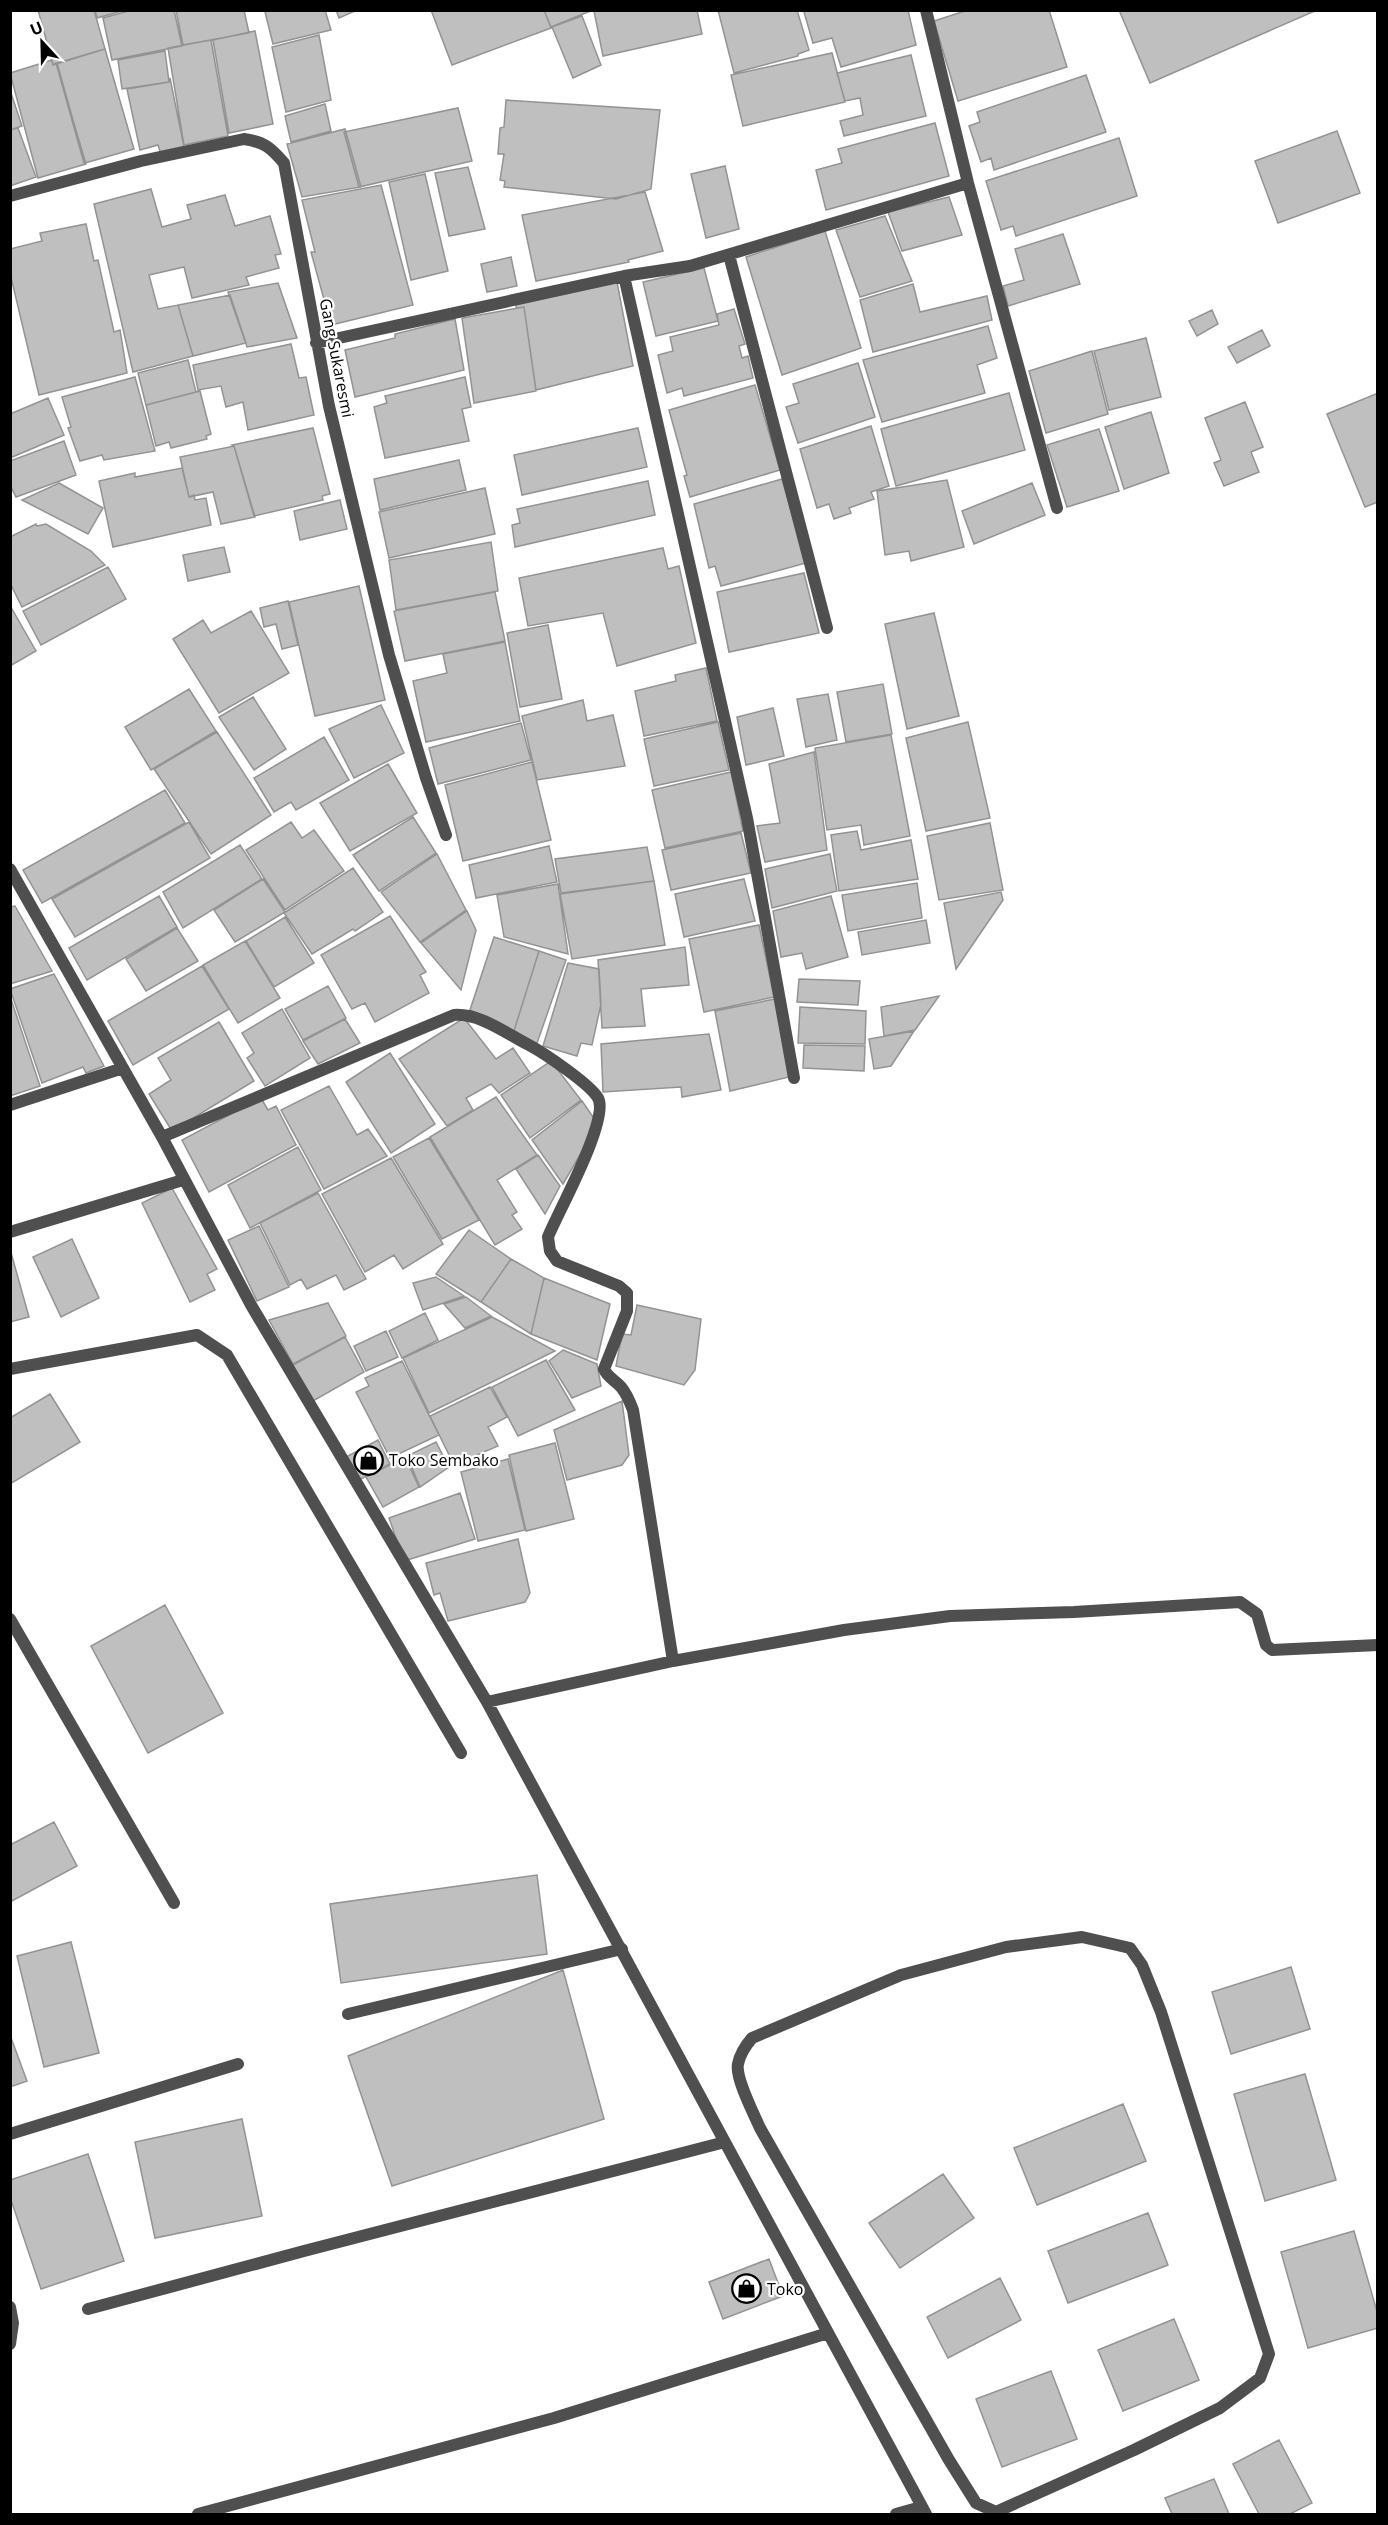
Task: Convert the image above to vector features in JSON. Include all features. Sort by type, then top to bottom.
[{"type":"street","points":[[927,10],[968,183],[1057,508]]},
{"type":"street","name":"Gang Sukaresmi","points":[[10,196],[152,159],[244,139],[260,141],[284,163],[329,406],[389,655],[426,778],[446,835]]},
{"type":"street","points":[[316,343],[624,276],[690,266],[968,183]]},
{"type":"street","points":[[729,255],[826,628]]},
{"type":"street","points":[[624,276],[747,818],[794,1078]]},
{"type":"street","points":[[10,869],[162,1137],[251,1305],[487,1702],[924,2511],[896,2514]]},
{"type":"street","points":[[162,1137],[454,1015],[465,1014],[480,1019],[551,1057],[597,1097],[601,1109],[596,1130],[548,1237],[550,1251],[556,1261],[619,1286],[627,1293],[627,1311],[604,1369],[608,1376],[621,1386],[633,1410],[673,1661]]},
{"type":"street","points":[[10,1105],[123,1068]]},
{"type":"street","points":[[10,1232],[183,1180]]},
{"type":"street","points":[[10,1369],[197,1335],[227,1355],[460,1753]]},
{"type":"street","points":[[487,1702],[673,1661],[844,1630],[950,1616],[1074,1612],[1240,1602],[1257,1614],[1266,1645],[1272,1650],[1377,1645]]},
{"type":"street","points":[[10,1619],[174,1903]]},
{"type":"street","points":[[1082,1937],[1130,1948],[1142,1965],[1161,2012],[1269,2354],[1260,2378],[1220,2408],[997,2513],[976,2502],[949,2460],[760,2128],[746,2100],[737,2065],[744,2048],[752,2038],[900,1976],[1006,1947],[1082,1937]]},
{"type":"street","points":[[348,2014],[622,1949]]},
{"type":"street","points":[[10,2134],[238,2064]]},
{"type":"street","points":[[88,2309],[725,2142]]},
{"type":"street","points":[[10,2307],[13,2323],[10,2344]]},
{"type":"street","points":[[198,2514],[554,2418],[828,2333]]},
{"type":"building","points":[[38,10],[94,10],[105,49],[53,65]]},
{"type":"building","points":[[95,10],[125,10],[97,18]]},
{"type":"building","points":[[132,10],[174,10],[182,46],[112,60],[103,18]]},
{"type":"building","points":[[176,10],[244,10],[249,33],[183,45]]},
{"type":"building","points":[[270,10],[325,10],[331,30],[273,44],[265,12]]},
{"type":"building","points":[[336,10],[357,10],[339,18]]},
{"type":"building","points":[[431,10],[544,10],[551,28],[452,65]]},
{"type":"building","points":[[544,10],[593,10],[551,27]]},
{"type":"building","points":[[697,10],[702,34],[603,56],[594,11]]},
{"type":"building","points":[[718,10],[797,10],[809,50],[798,56],[734,73]]},
{"type":"building","points":[[810,10],[908,10],[916,45],[841,67],[832,38],[813,43],[804,12]]},
{"type":"building","points":[[968,10],[1049,10],[1067,67],[958,101],[934,21]]},
{"type":"building","points":[[1119,10],[1317,10],[1150,83]]},
{"type":"building","points":[[582,16],[601,65],[573,78],[552,27]]},
{"type":"building","points":[[255,31],[273,124],[229,133],[213,40]]},
{"type":"building","points":[[319,35],[331,100],[286,112],[272,47]]},
{"type":"building","points":[[211,40],[228,136],[184,145],[168,48]]},
{"type":"building","points":[[105,49],[134,149],[85,163],[57,63]]},
{"type":"building","points":[[165,51],[169,82],[122,89],[118,60]]},
{"type":"building","points":[[832,53],[845,102],[743,126],[731,75]]},
{"type":"building","points":[[911,55],[926,116],[844,136],[840,121],[863,115],[860,98],[845,101],[837,73]]},
{"type":"building","points":[[52,60],[53,65],[56,63],[86,164],[38,178],[10,73]]},
{"type":"building","points":[[56,63],[57,63],[85,163]]},
{"type":"building","points":[[1086,75],[1106,132],[994,170],[991,158],[981,162],[969,126],[980,122],[977,112]]},
{"type":"building","points":[[170,78],[184,147],[161,154],[158,145],[140,150],[127,89],[169,82]]},
{"type":"building","points":[[10,90],[22,126],[10,130]]},
{"type":"building","points":[[506,100],[660,110],[651,189],[616,199],[504,187],[505,181],[500,180],[504,154],[498,154],[500,128],[504,127]]},
{"type":"building","points":[[325,104],[331,131],[291,142],[285,116]]},
{"type":"building","points":[[458,108],[472,161],[359,187],[344,132]]},
{"type":"building","points":[[935,123],[949,176],[826,210],[816,170],[842,163],[838,149]]},
{"type":"building","points":[[18,128],[36,177],[10,186],[10,130]]},
{"type":"building","points":[[345,129],[361,187],[302,197],[287,144]]},
{"type":"building","points":[[1337,131],[1360,193],[1278,223],[1255,161]]},
{"type":"building","points":[[1119,138],[1137,196],[1016,236],[1013,226],[1001,230],[986,181]]},
{"type":"building","points":[[725,166],[739,229],[706,238],[691,174]]},
{"type":"building","points":[[468,167],[485,229],[449,236],[435,173]]},
{"type":"building","points":[[425,174],[448,271],[411,280],[389,182]]},
{"type":"building","points":[[381,185],[413,305],[331,325],[311,252],[315,252],[302,200]]},
{"type":"building","points":[[151,189],[162,227],[191,219],[187,205],[225,195],[235,226],[270,216],[281,254],[275,255],[279,268],[246,277],[249,285],[192,298],[184,267],[149,275],[158,309],[178,305],[193,356],[133,372],[94,204]]},
{"type":"building","points":[[645,192],[663,251],[628,260],[629,262],[536,281],[522,215]]},
{"type":"building","points":[[949,197],[962,235],[902,251],[888,212]]},
{"type":"building","points":[[885,216],[912,281],[860,297],[836,230]]},
{"type":"building","points":[[86,224],[94,261],[98,260],[114,332],[120,330],[127,373],[39,395],[10,273],[10,249],[42,241],[40,233]]},
{"type":"building","points":[[825,231],[861,348],[782,375],[746,257]]},
{"type":"building","points":[[1063,234],[1080,284],[1008,306],[1003,286],[1024,280],[1015,249]]},
{"type":"building","points":[[511,257],[517,286],[487,292],[481,264]]},
{"type":"building","points":[[704,268],[718,321],[656,336],[643,282]]},
{"type":"building","points":[[617,282],[633,366],[536,390],[524,307],[516,308],[516,305]]},
{"type":"building","points":[[278,283],[297,338],[247,347],[228,292]]},
{"type":"building","points":[[913,284],[920,312],[987,296],[992,320],[873,352],[860,300]]},
{"type":"building","points":[[230,295],[246,343],[193,356],[178,305]]},
{"type":"building","points":[[524,307],[536,391],[474,403],[462,318]]},
{"type":"building","points":[[734,309],[745,344],[739,346],[742,358],[748,356],[753,378],[684,396],[682,388],[667,393],[658,355],[673,351],[670,337],[719,325],[717,314]]},
{"type":"building","points":[[1212,310],[1218,324],[1197,336],[1189,321]]},
{"type":"building","points":[[455,319],[464,370],[355,397],[345,350],[395,338],[395,334]]},
{"type":"building","points":[[988,326],[997,358],[977,365],[985,393],[882,422],[863,360]]},
{"type":"building","points":[[1262,330],[1270,346],[1237,363],[1228,347]]},
{"type":"building","points":[[1146,338],[1161,397],[1109,410],[1094,351]]},
{"type":"building","points":[[291,344],[299,378],[306,377],[314,415],[248,430],[243,402],[226,407],[221,386],[198,390],[193,365]]},
{"type":"building","points":[[1092,351],[1108,414],[1046,433],[1029,371]]},
{"type":"building","points":[[188,360],[196,392],[146,405],[138,373]]},
{"type":"building","points":[[858,363],[875,417],[798,443],[786,407],[799,403],[793,384]]},
{"type":"building","points":[[135,377],[155,451],[104,460],[102,455],[80,461],[68,428],[71,427],[62,397]]},
{"type":"building","points":[[465,377],[471,407],[462,409],[469,441],[385,458],[374,407],[387,403],[385,396]]},
{"type":"building","points":[[755,385],[780,470],[690,497],[684,476],[687,475],[669,410]]},
{"type":"building","points":[[200,391],[211,434],[206,436],[207,439],[171,448],[169,442],[156,446],[146,405]]},
{"type":"building","points":[[1009,393],[1025,450],[896,486],[881,429]]},
{"type":"building","points":[[1378,393],[1378,502],[1365,507],[1327,414]]},
{"type":"building","points":[[48,398],[64,435],[10,458],[10,414]]},
{"type":"building","points":[[1245,402],[1263,447],[1251,452],[1259,472],[1224,486],[1214,463],[1221,460],[1205,418]]},
{"type":"building","points":[[1151,412],[1169,473],[1124,489],[1105,427]]},
{"type":"building","points":[[871,426],[889,486],[871,492],[874,499],[849,508],[851,513],[834,519],[829,504],[817,508],[800,449]]},
{"type":"building","points":[[313,428],[330,494],[322,496],[323,500],[254,516],[232,445]]},
{"type":"building","points":[[638,428],[647,467],[522,495],[514,455]]},
{"type":"building","points":[[1099,429],[1119,491],[1067,507],[1047,445]]},
{"type":"building","points":[[64,441],[76,475],[16,497],[10,485],[10,461]]},
{"type":"building","points":[[234,446],[255,517],[221,524],[213,492],[189,497],[180,457]]},
{"type":"building","points":[[459,460],[466,490],[380,510],[374,479]]},
{"type":"building","points":[[182,468],[189,497],[194,495],[195,500],[206,498],[211,525],[113,547],[99,481],[135,473],[135,477]]},
{"type":"building","points":[[782,479],[806,563],[721,586],[715,566],[709,568],[694,504]]},
{"type":"building","points":[[947,480],[964,547],[911,561],[909,551],[885,555],[877,491]]},
{"type":"building","points":[[648,481],[655,515],[515,547],[512,525],[520,523],[517,509]]},
{"type":"building","points":[[59,483],[103,508],[88,534],[22,500]]},
{"type":"building","points":[[1032,483],[1045,515],[974,544],[962,511]]},
{"type":"building","points":[[485,488],[495,534],[389,558],[379,512]]},
{"type":"building","points":[[340,500],[347,529],[300,540],[294,511]]},
{"type":"building","points":[[36,524],[37,526],[46,524],[91,551],[105,565],[22,607],[10,583],[10,537]]},
{"type":"building","points":[[491,542],[498,591],[396,610],[389,560]]},
{"type":"building","points":[[224,547],[230,572],[188,581],[183,555]]},
{"type":"building","points":[[663,548],[668,569],[679,566],[696,643],[617,666],[603,613],[528,626],[519,578]]},
{"type":"building","points":[[108,567],[126,599],[41,645],[23,611]]},
{"type":"building","points":[[804,573],[819,633],[729,652],[717,592]]},
{"type":"building","points":[[359,586],[385,700],[315,716],[289,602]]},
{"type":"building","points":[[495,592],[505,641],[405,661],[394,611]]},
{"type":"building","points":[[288,601],[298,645],[282,649],[276,624],[264,627],[260,608]]},
{"type":"building","points":[[12,609],[36,651],[10,666],[10,610]]},
{"type":"building","points":[[251,611],[289,673],[219,713],[173,639],[203,620],[211,633]]},
{"type":"building","points":[[934,613],[959,716],[907,729],[885,624]]},
{"type":"building","points":[[548,625],[562,699],[520,707],[507,633]]},
{"type":"building","points":[[505,642],[520,721],[426,742],[413,681],[447,673],[443,654]]},
{"type":"building","points":[[706,668],[717,721],[644,736],[635,691],[676,681],[675,675]]},
{"type":"building","points":[[883,684],[892,734],[846,742],[837,692]]},
{"type":"building","points":[[189,689],[216,731],[151,770],[125,727]]},
{"type":"building","points":[[828,694],[837,740],[806,747],[797,699]]},
{"type":"building","points":[[253,697],[286,749],[254,770],[219,717]]},
{"type":"building","points":[[583,700],[587,721],[613,715],[625,766],[537,780],[522,716]]},
{"type":"building","points":[[381,705],[404,753],[354,778],[329,729]]},
{"type":"building","points":[[773,708],[784,756],[746,765],[737,717]]},
{"type":"building","points":[[718,722],[729,770],[654,786],[644,739]]},
{"type":"building","points":[[968,722],[990,818],[926,831],[906,738]]},
{"type":"building","points":[[521,723],[531,760],[438,784],[429,748]]},
{"type":"building","points":[[217,732],[271,815],[211,854],[154,769]]},
{"type":"building","points":[[891,735],[910,836],[864,845],[861,825],[827,830],[815,748]]},
{"type":"building","points":[[324,737],[349,780],[296,810],[291,802],[274,812],[254,778]]},
{"type":"building","points":[[814,752],[827,850],[765,862],[757,826],[780,823],[769,764]]},
{"type":"building","points":[[532,762],[551,840],[463,861],[445,785]]},
{"type":"building","points":[[388,764],[417,813],[350,851],[320,803]]},
{"type":"building","points":[[731,772],[743,831],[665,848],[652,790]]},
{"type":"building","points":[[165,790],[185,823],[42,903],[23,870]]},
{"type":"building","points":[[413,817],[436,853],[379,891],[353,855]]},
{"type":"building","points":[[189,822],[210,858],[75,937],[52,899]]},
{"type":"building","points":[[291,822],[302,838],[314,830],[344,871],[285,910],[246,850]]},
{"type":"building","points":[[990,823],[1003,890],[939,900],[927,836]]},
{"type":"building","points":[[857,831],[861,850],[911,840],[918,879],[839,891],[831,835]]},
{"type":"building","points":[[741,833],[751,873],[671,890],[662,850]]},
{"type":"building","points":[[240,845],[262,879],[183,928],[163,892]]},
{"type":"building","points":[[549,846],[557,882],[476,898],[469,865]]},
{"type":"building","points":[[647,847],[654,881],[561,893],[555,859]]},
{"type":"building","points":[[437,854],[466,910],[420,942],[381,892]]},
{"type":"building","points":[[830,854],[837,891],[772,908],[765,869]]},
{"type":"building","points":[[353,868],[383,912],[355,931],[353,929],[312,954],[284,913]]},
{"type":"building","points":[[263,879],[285,912],[235,942],[214,910]]},
{"type":"building","points":[[744,879],[755,921],[684,937],[675,894]]},
{"type":"building","points":[[654,881],[665,945],[572,959],[560,894]]},
{"type":"building","points":[[917,883],[922,918],[848,931],[842,895]]},
{"type":"building","points":[[558,884],[568,954],[504,937],[497,895]]},
{"type":"building","points":[[1001,892],[1003,900],[956,969],[944,903]]},
{"type":"building","points":[[159,896],[177,927],[87,980],[69,948]]},
{"type":"building","points":[[831,896],[848,957],[806,969],[802,953],[781,957],[773,911]]},
{"type":"building","points":[[15,906],[52,971],[10,984],[10,907]]},
{"type":"building","points":[[467,911],[476,930],[461,990],[421,943]]},
{"type":"building","points":[[390,916],[426,972],[420,975],[429,993],[375,1022],[365,1003],[352,1009],[321,955]]},
{"type":"building","points":[[285,917],[314,963],[274,987],[246,941]]},
{"type":"building","points":[[926,920],[930,943],[862,955],[858,932]]},
{"type":"building","points":[[759,925],[774,997],[704,1012],[689,939]]},
{"type":"building","points":[[177,928],[198,961],[146,991],[126,959]]},
{"type":"building","points":[[494,937],[539,951],[513,1034],[470,1010]]},
{"type":"building","points":[[245,941],[280,998],[238,1023],[203,965]]},
{"type":"building","points":[[685,947],[689,985],[641,989],[645,1026],[602,1028],[598,960]]},
{"type":"building","points":[[539,951],[566,960],[536,1046],[513,1034]]},
{"type":"building","points":[[568,963],[599,969],[601,1004],[592,1045],[581,1043],[577,1056],[543,1046]]},
{"type":"building","points":[[202,966],[229,1009],[133,1065],[108,1021]]},
{"type":"building","points":[[54,974],[104,1066],[86,1073],[83,1067],[42,1083],[10,989]]},
{"type":"building","points":[[799,979],[860,981],[858,1005],[797,1002]]},
{"type":"building","points":[[328,986],[346,1018],[303,1040],[285,1009]]},
{"type":"building","points":[[10,996],[40,1086],[10,1096]]},
{"type":"building","points":[[939,996],[915,1030],[884,1036],[881,1007]]},
{"type":"building","points":[[775,999],[789,1077],[730,1091],[715,1011]]},
{"type":"building","points":[[800,1007],[866,1011],[865,1044],[798,1043]]},
{"type":"building","points":[[282,1009],[310,1058],[265,1086],[247,1058],[254,1053],[242,1033]]},
{"type":"building","points":[[464,1018],[496,1059],[513,1048],[530,1073],[499,1093],[491,1084],[466,1098],[473,1110],[447,1126],[399,1059]]},
{"type":"building","points":[[345,1019],[360,1043],[318,1064],[303,1041]]},
{"type":"building","points":[[219,1022],[254,1081],[172,1131],[149,1094],[171,1080],[158,1058]]},
{"type":"building","points":[[914,1031],[891,1066],[874,1069],[869,1039]]},
{"type":"building","points":[[709,1034],[721,1090],[682,1097],[681,1087],[603,1092],[601,1044]]},
{"type":"building","points":[[804,1045],[865,1046],[864,1071],[803,1068]]},
{"type":"building","points":[[390,1053],[435,1124],[391,1153],[346,1082]]},
{"type":"building","points":[[551,1061],[581,1100],[530,1138],[501,1095]]},
{"type":"building","points":[[329,1086],[357,1135],[368,1129],[387,1156],[324,1189],[281,1110]]},
{"type":"building","points":[[496,1097],[537,1155],[497,1180],[517,1212],[512,1215],[522,1229],[495,1245],[430,1137]]},
{"type":"building","points":[[261,1098],[268,1110],[276,1106],[296,1145],[209,1192],[182,1140]]},
{"type":"building","points":[[582,1101],[598,1124],[563,1184],[532,1140]]},
{"type":"building","points":[[429,1138],[479,1220],[442,1239],[393,1157]]},
{"type":"building","points":[[298,1147],[321,1190],[250,1228],[228,1185]]},
{"type":"building","points":[[538,1155],[560,1186],[545,1214],[516,1169]]},
{"type":"building","points":[[391,1158],[443,1244],[403,1269],[394,1255],[365,1272],[322,1194]]},
{"type":"building","points":[[172,1188],[217,1269],[207,1274],[215,1290],[190,1302],[142,1203]]},
{"type":"building","points":[[318,1193],[366,1279],[344,1290],[336,1275],[307,1289],[301,1279],[290,1285],[260,1223]]},
{"type":"building","points":[[259,1226],[289,1287],[257,1301],[228,1240]]},
{"type":"building","points":[[469,1230],[511,1259],[481,1302],[436,1274]]},
{"type":"building","points":[[72,1239],[99,1298],[61,1317],[33,1257]]},
{"type":"building","points":[[10,1249],[29,1317],[10,1322]]},
{"type":"building","points":[[511,1259],[544,1278],[531,1334],[481,1302]]},
{"type":"building","points":[[436,1277],[464,1296],[423,1310],[413,1283]]},
{"type":"building","points":[[544,1278],[610,1304],[597,1360],[531,1334]]},
{"type":"building","points":[[466,1297],[491,1316],[465,1328],[444,1304]]},
{"type":"building","points":[[328,1303],[346,1336],[293,1364],[269,1320]]},
{"type":"building","points":[[637,1305],[701,1319],[695,1370],[684,1385],[616,1366],[622,1334],[631,1335]]},
{"type":"building","points":[[425,1313],[438,1340],[402,1358],[389,1331]]},
{"type":"building","points":[[492,1317],[555,1351],[429,1413],[403,1358]]},
{"type":"building","points":[[386,1331],[398,1357],[366,1371],[354,1346]]},
{"type":"building","points":[[345,1337],[364,1372],[313,1401],[293,1365]]},
{"type":"building","points":[[563,1350],[597,1364],[601,1386],[572,1398],[549,1361]]},
{"type":"building","points":[[546,1360],[575,1410],[518,1436],[492,1387]]},
{"type":"building","points":[[402,1361],[439,1435],[390,1458],[356,1392],[369,1386],[365,1378]]},
{"type":"building","points":[[490,1387],[507,1417],[488,1427],[498,1446],[454,1465],[430,1416]]},
{"type":"building","points":[[50,1394],[80,1442],[10,1484],[10,1418]]},
{"type":"building","points":[[622,1401],[629,1455],[622,1465],[567,1480],[554,1430]]},
{"type":"building","name":"Toko Sembako","points":[[378,1440],[390,1464],[359,1480],[346,1457]]},
{"type":"building","points":[[436,1442],[449,1467],[420,1487],[407,1456]]},
{"type":"building","points":[[555,1443],[574,1519],[526,1531],[509,1455]]},
{"type":"building","points":[[405,1457],[419,1487],[383,1507],[366,1477]]},
{"type":"building","points":[[508,1459],[525,1530],[478,1541],[461,1472]]},
{"type":"building","points":[[460,1493],[475,1539],[404,1561],[389,1518]]},
{"type":"building","points":[[518,1539],[530,1593],[525,1602],[448,1621],[440,1593],[434,1595],[426,1563]]},
{"type":"building","points":[[165,1605],[223,1713],[148,1753],[91,1646]]},
{"type":"building","points":[[54,1822],[77,1866],[10,1902],[10,1845]]},
{"type":"building","points":[[537,1875],[547,1954],[341,1983],[330,1904]]},
{"type":"building","points":[[71,1942],[99,2053],[44,2067],[17,1956]]},
{"type":"building","points":[[1291,1967],[1310,2029],[1231,2054],[1212,1992]]},
{"type":"building","points":[[563,1970],[604,2119],[392,2186],[348,2056]]},
{"type":"building","points":[[10,2035],[27,2081],[10,2087]]},
{"type":"building","points":[[1305,2074],[1336,2180],[1265,2201],[1234,2094]]},
{"type":"building","points":[[1123,2104],[1146,2161],[1037,2205],[1014,2148]]},
{"type":"building","points":[[242,2119],[262,2216],[155,2238],[135,2142]]},
{"type":"building","points":[[88,2154],[124,2261],[41,2289],[10,2197],[10,2180]]},
{"type":"building","points":[[943,2174],[974,2218],[900,2268],[869,2223]]},
{"type":"building","points":[[1148,2213],[1168,2265],[1068,2303],[1048,2251]]},
{"type":"building","points":[[1354,2231],[1378,2315],[1378,2328],[1308,2348],[1281,2252]]},
{"type":"building","name":"Toko","points":[[769,2259],[783,2296],[723,2319],[709,2282]]},
{"type":"building","points":[[1000,2278],[1021,2320],[948,2358],[927,2317]]},
{"type":"building","points":[[1174,2319],[1199,2380],[1123,2411],[1098,2350]]},
{"type":"building","points":[[1051,2371],[1077,2439],[1002,2467],[976,2399]]},
{"type":"building","points":[[1279,2440],[1312,2503],[1290,2514],[1259,2514],[1233,2464]]},
{"type":"building","points":[[1214,2479],[1229,2514],[1172,2514],[1165,2498]]},
{"type":"place","name":"Toko Sembako","points":[[368,1460]]},
{"type":"place","name":"Toko","points":[[746,2289]]}]
